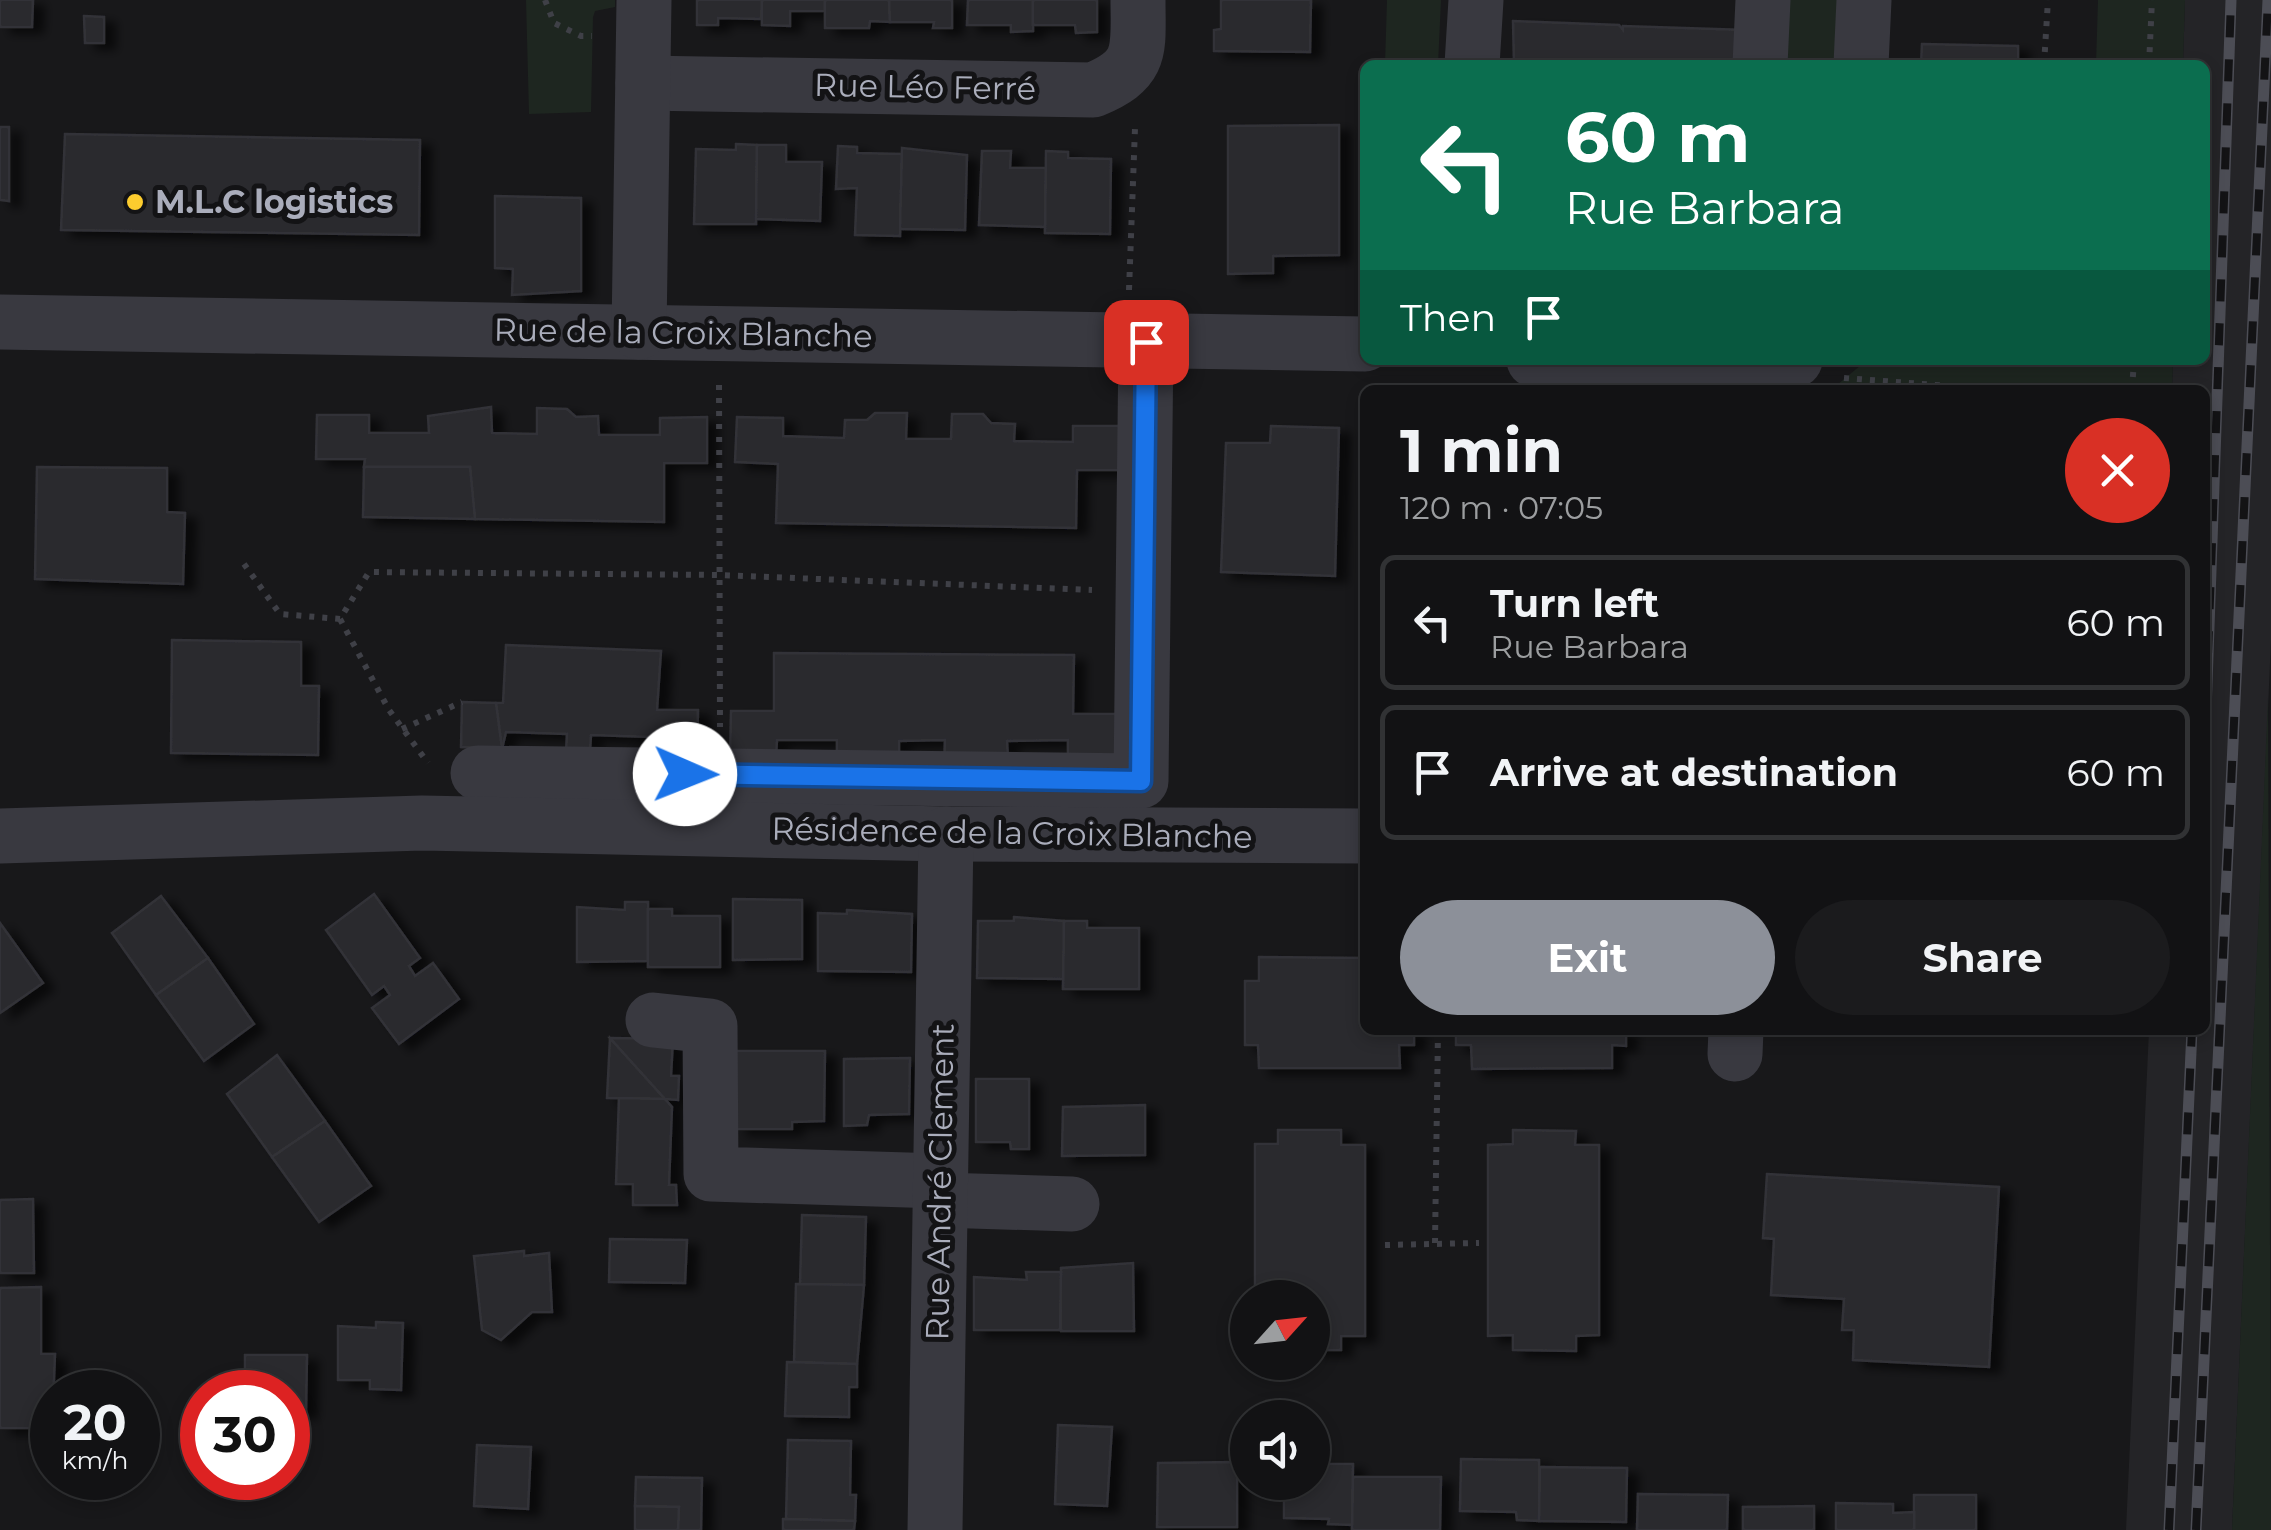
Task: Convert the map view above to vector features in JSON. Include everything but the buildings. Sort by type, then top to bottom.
[{"type":"street","points":[[639,332],[644,0]]},
{"type":"street","points":[[1116,81],[1138,54],[1138,0]]},
{"type":"street","points":[[1472,60],[1476,0]]},
{"type":"street","points":[[1760,60],[1763,0]]},
{"type":"street","points":[[1861,60],[1864,0]]},
{"type":"street","name":"Rue Léo Ferré","points":[[643,83],[1094,90],[1116,81]]},
{"type":"street","name":"Rue de la Croix Blanche","points":[[0,322],[1360,344]]},
{"type":"street","points":[[478,773],[1141,781],[1143,592],[1137,342]]},
{"type":"street","points":[[1654,365],[1773,370]]},
{"type":"street","name":"Résidence de la Croix Blanche","points":[[0,836],[422,823],[946,834],[1360,836]]},
{"type":"street","name":"Rue André Clement","points":[[934,1530],[946,834]]},
{"type":"street","points":[[652,1020],[710,1026],[711,1174],[940,1190],[1072,1204]]},
{"type":"path","points":[[2044,60],[2048,0]]},
{"type":"path","points":[[2148,60],[2152,0]]},
{"type":"path","points":[[1116,81],[1136,135],[1137,342]]},
{"type":"path","points":[[719,333],[720,775]]},
{"type":"path","points":[[1773,370],[1936,385]]},
{"type":"path","points":[[244,564],[280,614],[340,619]]},
{"type":"path","points":[[340,619],[368,572],[720,575],[1143,592]]},
{"type":"path","points":[[340,619],[402,728],[426,762],[446,774],[478,773]]},
{"type":"path","points":[[402,728],[462,702]]},
{"type":"path","points":[[1434,1243],[1438,1035]]},
{"type":"path","points":[[1385,1245],[1479,1243]]},
{"type":"shaded area","points":[[526,0],[615,0],[615,7],[595,11],[593,17],[591,112],[529,114]]},
{"type":"shaded area","points":[[1387,0],[1441,0],[1438,60],[1385,60]]},
{"type":"shaded area","points":[[1770,0],[1840,0],[1837,60],[1767,60]]},
{"type":"shaded area","points":[[2098,0],[2185,0],[2183,60],[2096,60]]},
{"type":"shaded area","points":[[2185,0],[2271,0],[2271,640],[2232,1530],[2126,1530],[2149,1035],[2210,1035],[2210,385],[2172,385],[2173,365],[2210,365],[2210,60],[2183,60]]},
{"type":"shaded area","points":[[1861,365],[2173,365],[2172,385],[1837,385]]},
{"type":"shaded area","points":[[2268,698],[2271,1530],[2232,1530]]},
{"type":"railway","points":[[2210,598],[2231,0]]},
{"type":"railway","points":[[2196,1530],[2268,0]]},
{"type":"railway","points":[[2169,1530],[2192,1035]]},
{"type":"place","name":"M.L.C logistics","points":[[135,202]]},
{"type":"route","points":[[685,774],[1141,781],[1146,342]]}]
